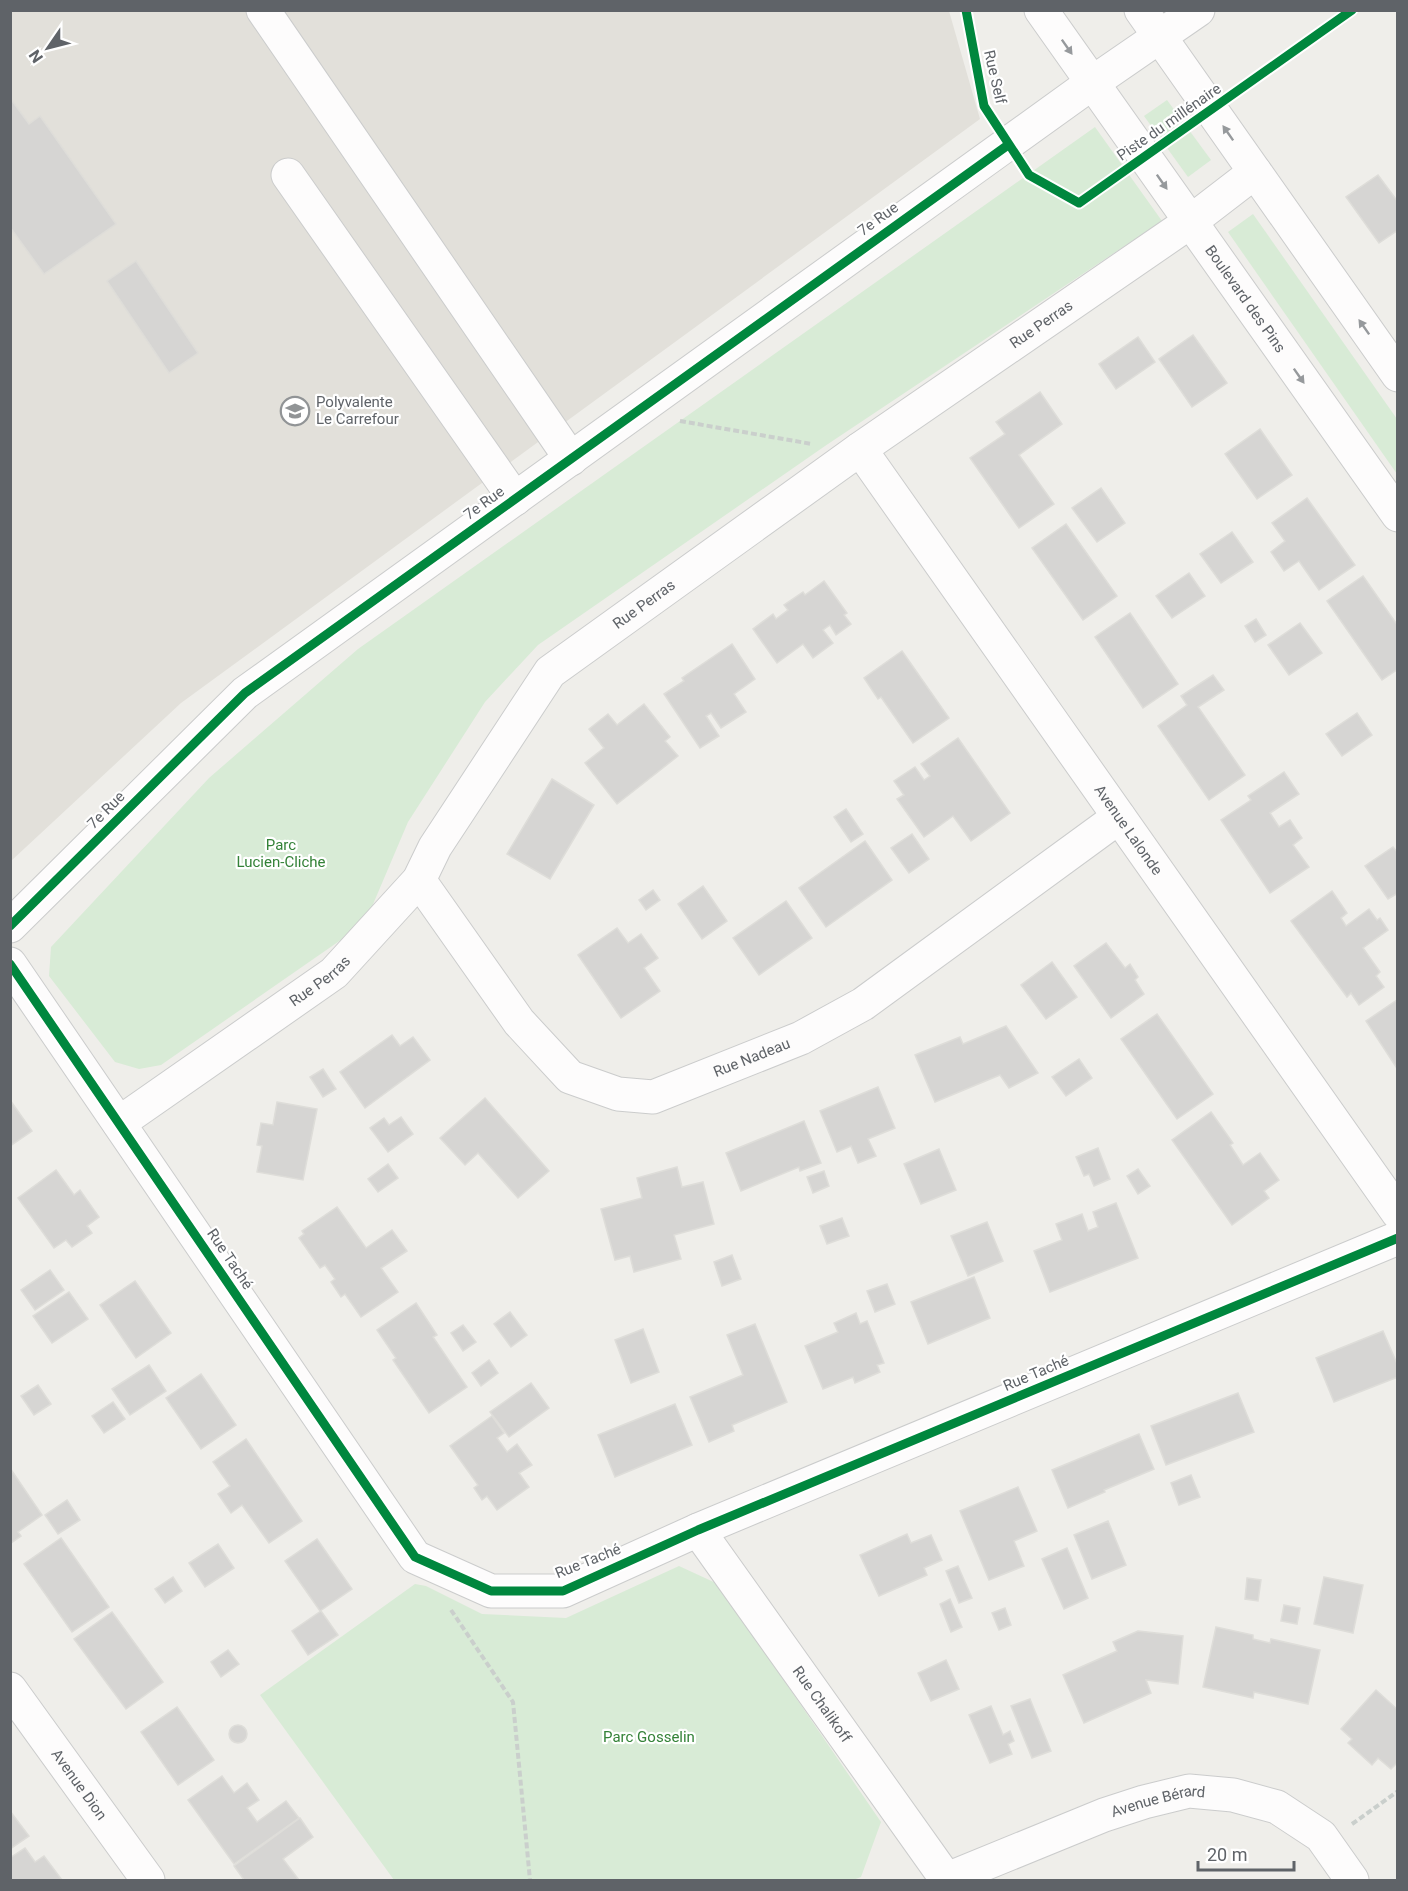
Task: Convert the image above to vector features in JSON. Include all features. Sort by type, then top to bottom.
[{"type":"street","points":[[263,10],[571,459]]},
{"type":"street","points":[[1041,10],[1092,83]]},
{"type":"street","points":[[1141,10],[1398,375]]},
{"type":"street","name":"7e Rue","points":[[10,926],[245,693],[1092,83],[1198,10]]},
{"type":"street","name":"Boulevard des Pins","points":[[1092,83],[1398,515]]},
{"type":"street","name":"Rue Perras","points":[[119,1123],[334,973],[419,880],[435,847],[550,672],[860,449],[1190,222],[1255,172]]},
{"type":"street","points":[[288,175],[515,499]]},
{"type":"street","name":"Avenue Lalonde","points":[[860,449],[1398,1213]]},
{"type":"street","name":"Rue Nadeau","points":[[419,880],[519,1022],[570,1077],[618,1094],[653,1097],[801,1038],[862,1004],[1119,817]]},
{"type":"street","name":"Rue Taché","points":[[10,964],[415,1557],[491,1591],[563,1591],[698,1530],[1398,1238]]},
{"type":"street","name":"Rue Chalikoff","points":[[698,1530],[946,1880]]},
{"type":"street","name":"Avenue Dion","points":[[10,1689],[148,1881]]},
{"type":"street","name":"Avenue Bérard","points":[[946,1880],[1104,1815],[1189,1791],[1233,1795],[1277,1807],[1321,1836],[1352,1881]]},
{"type":"path","points":[[640,409],[680,421],[825,446],[860,449]]},
{"type":"path","points":[[448,1606],[513,1702],[530,1881]]},
{"type":"path","points":[[1326,1843],[1398,1791]]},
{"type":"shaded area","name":"Polyvalente Le Carrefour","points":[[11,11],[949,11],[980,119],[181,703],[11,861]]},
{"type":"green space","points":[[1167,100],[1211,160],[1188,177],[1144,116]]},
{"type":"green space","name":"Parc Lucien-Cliche","points":[[1095,127],[1162,221],[825,446],[538,645],[485,702],[408,822],[371,909],[348,935],[161,1065],[139,1069],[115,1062],[49,976],[51,947],[209,778],[358,649]]},
{"type":"green space","points":[[1253,214],[1397,419],[1397,474],[1228,232]]},
{"type":"green space","name":"Parc Gosselin","points":[[679,1566],[718,1584],[881,1822],[861,1877],[853,1880],[394,1880],[260,1695],[415,1584],[426,1586],[482,1614],[566,1618]]},
{"type":"building","points":[[10,98],[29,124],[40,116],[116,224],[44,274],[10,227]]},
{"type":"building","points":[[1378,175],[1398,202],[1398,230],[1379,243],[1346,197]]},
{"type":"building","points":[[136,261],[198,353],[169,373],[107,281]]},
{"type":"building","points":[[1193,335],[1227,383],[1192,407],[1159,359]]},
{"type":"building","points":[[1138,337],[1155,362],[1116,389],[1099,364]]},
{"type":"building","points":[[1040,392],[1062,424],[1019,455],[1054,504],[1019,528],[970,458],[1005,434],[996,422]]},
{"type":"building","points":[[1260,429],[1292,475],[1257,499],[1225,454]]},
{"type":"building","points":[[1101,488],[1125,523],[1097,542],[1072,508]]},
{"type":"building","points":[[1307,498],[1355,565],[1319,590],[1299,561],[1284,571],[1271,552],[1285,541],[1272,523]]},
{"type":"building","points":[[1066,524],[1117,596],[1083,620],[1032,548]]},
{"type":"building","points":[[1232,532],[1253,562],[1221,583],[1200,554]]},
{"type":"building","points":[[1189,573],[1205,596],[1172,618],[1156,596]]},
{"type":"building","points":[[1363,576],[1398,626],[1398,669],[1382,680],[1327,601]]},
{"type":"building","points":[[824,581],[847,613],[844,615],[851,624],[836,635],[830,625],[823,630],[833,643],[813,658],[803,644],[777,663],[753,629],[773,614],[776,619],[788,610],[784,605],[803,592],[805,595]]},
{"type":"building","points":[[1130,613],[1178,684],[1143,708],[1095,637]]},
{"type":"building","points":[[1256,619],[1266,635],[1255,642],[1245,626]]},
{"type":"building","points":[[1300,623],[1322,653],[1289,675],[1268,645]]},
{"type":"building","points":[[732,644],[755,679],[734,694],[746,712],[721,728],[711,713],[706,716],[719,736],[700,748],[664,694],[684,681],[682,678]]},
{"type":"building","points":[[902,651],[949,718],[913,743],[881,697],[878,699],[864,678]]},
{"type":"building","points":[[1213,675],[1224,690],[1198,707],[1245,775],[1209,800],[1158,726],[1187,705],[1181,696]]},
{"type":"building","points":[[644,704],[670,737],[665,741],[678,756],[617,804],[585,763],[604,748],[589,729],[608,714],[617,725]]},
{"type":"building","points":[[1357,713],[1372,735],[1342,756],[1326,734]]},
{"type":"building","points":[[958,738],[1010,813],[971,841],[953,816],[924,837],[897,799],[904,795],[894,781],[915,767],[924,780],[930,776],[921,764]]},
{"type":"building","points":[[1284,772],[1299,794],[1270,813],[1279,827],[1290,820],[1302,838],[1293,845],[1309,867],[1270,893],[1221,820],[1251,800],[1248,796]]},
{"type":"building","points":[[552,779],[594,805],[550,879],[507,854]]},
{"type":"building","points":[[846,809],[863,834],[851,842],[834,817]]},
{"type":"building","points":[[912,834],[929,859],[909,873],[891,848]]},
{"type":"building","points":[[865,841],[892,880],[826,927],[799,888]]},
{"type":"building","points":[[1393,847],[1398,853],[1398,893],[1388,899],[1365,866]]},
{"type":"building","points":[[703,886],[727,921],[702,939],[678,904]]},
{"type":"building","points":[[653,890],[660,900],[646,910],[639,900]]},
{"type":"building","points":[[1332,891],[1347,913],[1341,918],[1346,926],[1369,909],[1377,920],[1380,918],[1388,930],[1363,948],[1380,972],[1376,976],[1384,987],[1359,1005],[1351,993],[1347,997],[1291,921]]},
{"type":"building","points":[[786,901],[812,938],[759,975],[733,938]]},
{"type":"building","points":[[617,928],[628,943],[641,934],[658,958],[644,968],[660,991],[621,1018],[578,955]]},
{"type":"building","points":[[1106,943],[1125,968],[1130,964],[1138,977],[1135,980],[1144,994],[1111,1018],[1074,966]]},
{"type":"building","points":[[1052,962],[1077,997],[1046,1019],[1021,985]]},
{"type":"building","points":[[1398,1001],[1398,1070],[1366,1021]]},
{"type":"building","points":[[1157,1014],[1213,1094],[1177,1119],[1121,1039]]},
{"type":"building","points":[[1006,1026],[1038,1073],[1009,1088],[1000,1075],[935,1102],[915,1055],[960,1037],[963,1044]]},
{"type":"building","points":[[392,1035],[400,1046],[413,1037],[430,1060],[365,1108],[340,1072]]},
{"type":"building","points":[[1079,1059],[1092,1078],[1066,1096],[1052,1077]]},
{"type":"building","points":[[323,1069],[336,1089],[323,1097],[310,1077]]},
{"type":"building","points":[[878,1087],[895,1128],[868,1139],[876,1156],[858,1163],[851,1146],[837,1152],[820,1111]]},
{"type":"building","points":[[485,1098],[549,1171],[518,1198],[478,1153],[465,1165],[440,1138]]},
{"type":"building","points":[[10,1100],[32,1131],[10,1146]]},
{"type":"building","points":[[277,1102],[317,1109],[303,1180],[257,1172],[262,1146],[257,1145],[261,1123],[273,1125]]},
{"type":"building","points":[[1211,1112],[1233,1143],[1230,1145],[1243,1165],[1260,1153],[1279,1180],[1264,1191],[1269,1198],[1232,1225],[1172,1140]]},
{"type":"building","points":[[401,1117],[413,1134],[388,1152],[370,1128],[384,1118],[389,1125]]},
{"type":"building","points":[[804,1121],[821,1163],[800,1171],[799,1167],[741,1191],[726,1153]]},
{"type":"building","points":[[1098,1148],[1110,1179],[1094,1186],[1089,1174],[1084,1176],[1076,1157]]},
{"type":"building","points":[[939,1149],[956,1190],[921,1204],[904,1164]]},
{"type":"building","points":[[388,1164],[398,1178],[378,1192],[368,1179]]},
{"type":"building","points":[[677,1167],[682,1187],[703,1182],[714,1224],[674,1235],[681,1259],[634,1272],[630,1256],[615,1260],[601,1209],[642,1198],[637,1178]]},
{"type":"building","points":[[1138,1169],[1150,1186],[1138,1194],[1127,1176]]},
{"type":"building","points":[[56,1170],[74,1195],[80,1190],[99,1217],[87,1226],[92,1233],[72,1247],[66,1240],[54,1248],[18,1198]]},
{"type":"building","points":[[824,1171],[829,1186],[813,1193],[807,1177]]},
{"type":"building","points":[[1116,1203],[1138,1258],[1050,1292],[1034,1251],[1062,1240],[1056,1224],[1082,1214],[1088,1231],[1098,1227],[1093,1212]]},
{"type":"building","points":[[337,1207],[366,1248],[392,1230],[407,1251],[381,1268],[398,1292],[361,1317],[345,1294],[341,1297],[331,1282],[335,1279],[325,1265],[320,1268],[299,1238],[304,1234],[302,1231]]},
{"type":"building","points":[[842,1218],[849,1236],[827,1244],[820,1226]]},
{"type":"building","points":[[987,1222],[1003,1261],[968,1276],[951,1236]]},
{"type":"building","points":[[732,1255],[741,1279],[722,1286],[714,1262]]},
{"type":"building","points":[[50,1270],[64,1290],[35,1310],[21,1290]]},
{"type":"building","points":[[974,1277],[990,1318],[928,1344],[911,1302]]},
{"type":"building","points":[[135,1281],[171,1333],[136,1358],[100,1305]]},
{"type":"building","points":[[887,1284],[895,1304],[875,1312],[867,1291]]},
{"type":"building","points":[[69,1292],[88,1319],[52,1343],[33,1316]]},
{"type":"building","points":[[416,1303],[437,1335],[433,1337],[467,1387],[429,1413],[393,1360],[396,1358],[377,1330]]},
{"type":"building","points":[[510,1312],[527,1335],[511,1347],[494,1324]]},
{"type":"building","points":[[856,1313],[860,1324],[867,1321],[884,1363],[877,1365],[880,1372],[855,1383],[853,1377],[823,1389],[805,1346],[838,1332],[834,1323]]},
{"type":"building","points":[[755,1324],[787,1402],[732,1425],[734,1431],[709,1442],[690,1397],[743,1375],[727,1335]]},
{"type":"building","points":[[463,1325],[476,1342],[463,1351],[451,1333]]},
{"type":"building","points":[[643,1329],[659,1372],[631,1383],[615,1340]]},
{"type":"building","points":[[1383,1331],[1398,1366],[1398,1377],[1334,1402],[1316,1358]]},
{"type":"building","points":[[489,1360],[498,1373],[481,1386],[472,1373]]},
{"type":"building","points":[[149,1365],[166,1391],[130,1415],[112,1389]]},
{"type":"building","points":[[201,1374],[236,1425],[201,1449],[166,1398]]},
{"type":"building","points":[[531,1383],[549,1408],[509,1437],[490,1412]]},
{"type":"building","points":[[38,1385],[51,1404],[34,1415],[21,1396]]},
{"type":"building","points":[[1238,1393],[1254,1432],[1166,1465],[1151,1426]]},
{"type":"building","points":[[113,1402],[125,1419],[104,1433],[92,1416]]},
{"type":"building","points":[[675,1404],[692,1445],[615,1477],[598,1435]]},
{"type":"building","points":[[492,1416],[504,1433],[497,1438],[507,1452],[517,1444],[532,1465],[519,1473],[529,1487],[497,1510],[487,1496],[482,1500],[474,1488],[478,1485],[450,1446]]},
{"type":"building","points":[[1139,1434],[1154,1469],[1068,1508],[1052,1470]]},
{"type":"building","points":[[246,1439],[302,1521],[269,1543],[242,1505],[231,1513],[218,1494],[230,1486],[213,1462]]},
{"type":"building","points":[[10,1468],[42,1515],[18,1532],[21,1536],[11,1543]]},
{"type":"building","points":[[1191,1475],[1200,1497],[1179,1505],[1171,1483]]},
{"type":"building","points":[[1018,1487],[1037,1531],[1014,1541],[1024,1566],[989,1580],[960,1511]]},
{"type":"building","points":[[67,1500],[80,1520],[58,1534],[45,1515]]},
{"type":"building","points":[[1108,1521],[1126,1565],[1092,1579],[1074,1535]]},
{"type":"building","points":[[907,1534],[911,1543],[931,1535],[942,1560],[924,1568],[927,1575],[879,1596],[860,1555]]},
{"type":"building","points":[[61,1538],[109,1607],[72,1632],[24,1564]]},
{"type":"building","points":[[317,1539],[352,1589],[320,1611],[285,1561]]},
{"type":"building","points":[[218,1544],[234,1568],[205,1587],[189,1563]]},
{"type":"building","points":[[1067,1548],[1088,1598],[1064,1609],[1042,1559]]},
{"type":"building","points":[[958,1566],[972,1598],[959,1603],[946,1571]]},
{"type":"building","points":[[173,1577],[182,1591],[165,1603],[155,1589]]},
{"type":"building","points":[[1324,1577],[1363,1585],[1353,1633],[1314,1624]]},
{"type":"building","points":[[1247,1578],[1261,1580],[1258,1601],[1245,1599]]},
{"type":"building","points":[[950,1599],[962,1627],[951,1632],[940,1604]]},
{"type":"building","points":[[1284,1605],[1300,1608],[1297,1624],[1281,1621]]},
{"type":"building","points":[[1005,1608],[1011,1625],[999,1630],[992,1613]]},
{"type":"building","points":[[321,1611],[338,1635],[308,1655],[292,1631]]},
{"type":"building","points":[[112,1612],[163,1682],[126,1709],[74,1639]]},
{"type":"building","points":[[1216,1627],[1253,1635],[1253,1639],[1270,1643],[1271,1639],[1320,1650],[1308,1704],[1254,1692],[1253,1698],[1203,1687]]},
{"type":"building","points":[[1138,1631],[1183,1636],[1178,1684],[1146,1680],[1151,1693],[1084,1723],[1063,1675],[1117,1651],[1113,1642]]},
{"type":"building","points":[[228,1650],[239,1664],[221,1677],[211,1662]]},
{"type":"building","points":[[946,1660],[959,1689],[931,1701],[918,1673]]},
{"type":"building","points":[[1376,1690],[1398,1710],[1398,1762],[1391,1769],[1378,1758],[1372,1765],[1348,1743],[1352,1739],[1341,1729]]},
{"type":"building","points":[[1030,1699],[1051,1751],[1032,1758],[1011,1706]]},
{"type":"building","points":[[991,1706],[1003,1735],[1010,1731],[1014,1741],[1008,1744],[1012,1754],[990,1763],[969,1715]]},
{"type":"building","points":[[177,1707],[214,1760],[178,1785],[141,1732]]},
{"type":"building","points":[[234,1725],[242,1725],[247,1730],[245,1741],[234,1743],[229,1738],[229,1730]]},
{"type":"building","points":[[222,1776],[234,1793],[247,1783],[259,1800],[247,1808],[257,1822],[286,1801],[299,1818],[234,1864],[188,1800]]},
{"type":"building","points":[[10,1811],[29,1836],[10,1849]]},
{"type":"building","points":[[300,1818],[313,1837],[283,1859],[299,1880],[244,1880],[234,1866]]},
{"type":"building","points":[[25,1848],[35,1862],[44,1856],[62,1880],[10,1880],[10,1858]]},
{"type":"cycle path","name":"Rue Self","points":[[966,10],[984,106],[1029,175],[1079,203],[1352,10]]},
{"type":"cycle path","points":[[10,926],[245,693],[1008,145]]},
{"type":"cycle path","points":[[10,964],[415,1557],[491,1591],[563,1591],[698,1530],[1398,1238]]},
{"type":"place","name":"Polyvalente Le Carrefour","points":[[295,411]]}]
